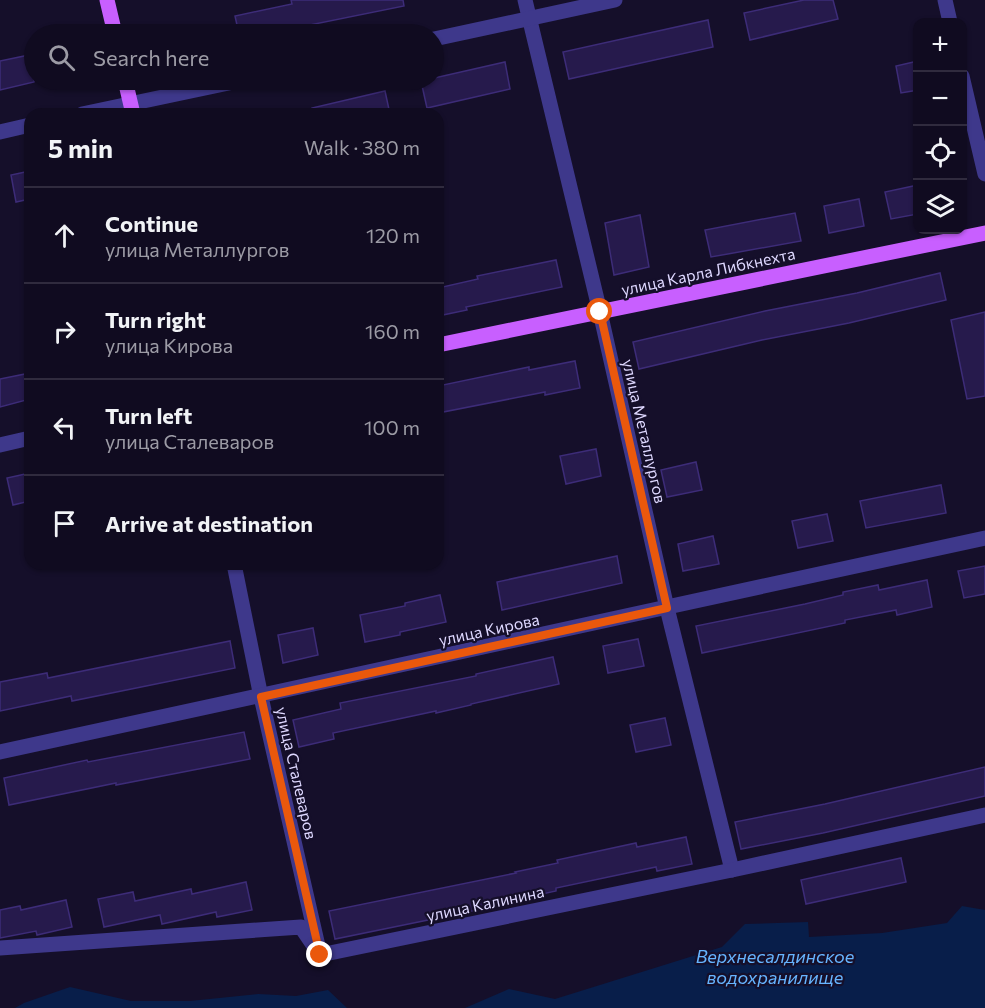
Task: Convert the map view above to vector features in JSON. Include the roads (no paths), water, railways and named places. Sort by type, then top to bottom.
[{"type":"main road","points":[[107,0],[113,24]]},
{"type":"main road","points":[[127,90],[132,108]]},
{"type":"main road","name":"улица Карла Либкнехта","points":[[444,344],[985,233]]},
{"type":"street","name":"улица Металлургов","points":[[525,0],[600,312],[667,608],[732,870]]},
{"type":"street","points":[[444,37],[615,0]]},
{"type":"street","points":[[945,0],[949,18]]},
{"type":"street","points":[[136,108],[205,90]]},
{"type":"street","points":[[967,94],[985,174]]},
{"type":"street","points":[[0,132],[24,126]]},
{"type":"street","points":[[0,445],[24,439]]},
{"type":"street","name":"улица Кирова","points":[[0,752],[985,538]]},
{"type":"street","name":"улица Сталеваров","points":[[235,570],[261,697],[320,955]]},
{"type":"street","name":"улица Калинина","points":[[320,955],[985,815]]},
{"type":"street","points":[[0,948],[301,927],[320,955]]},
{"type":"water","name":"Верхнесалдинское водохранилище","points":[[962,906],[985,910],[985,1008],[465,1008],[509,989],[555,999],[722,947],[745,924],[808,922],[809,937],[882,933],[947,923]]},
{"type":"water","points":[[70,987],[131,1001],[190,1001],[258,994],[296,996],[328,990],[347,1008],[15,1008]]}]
